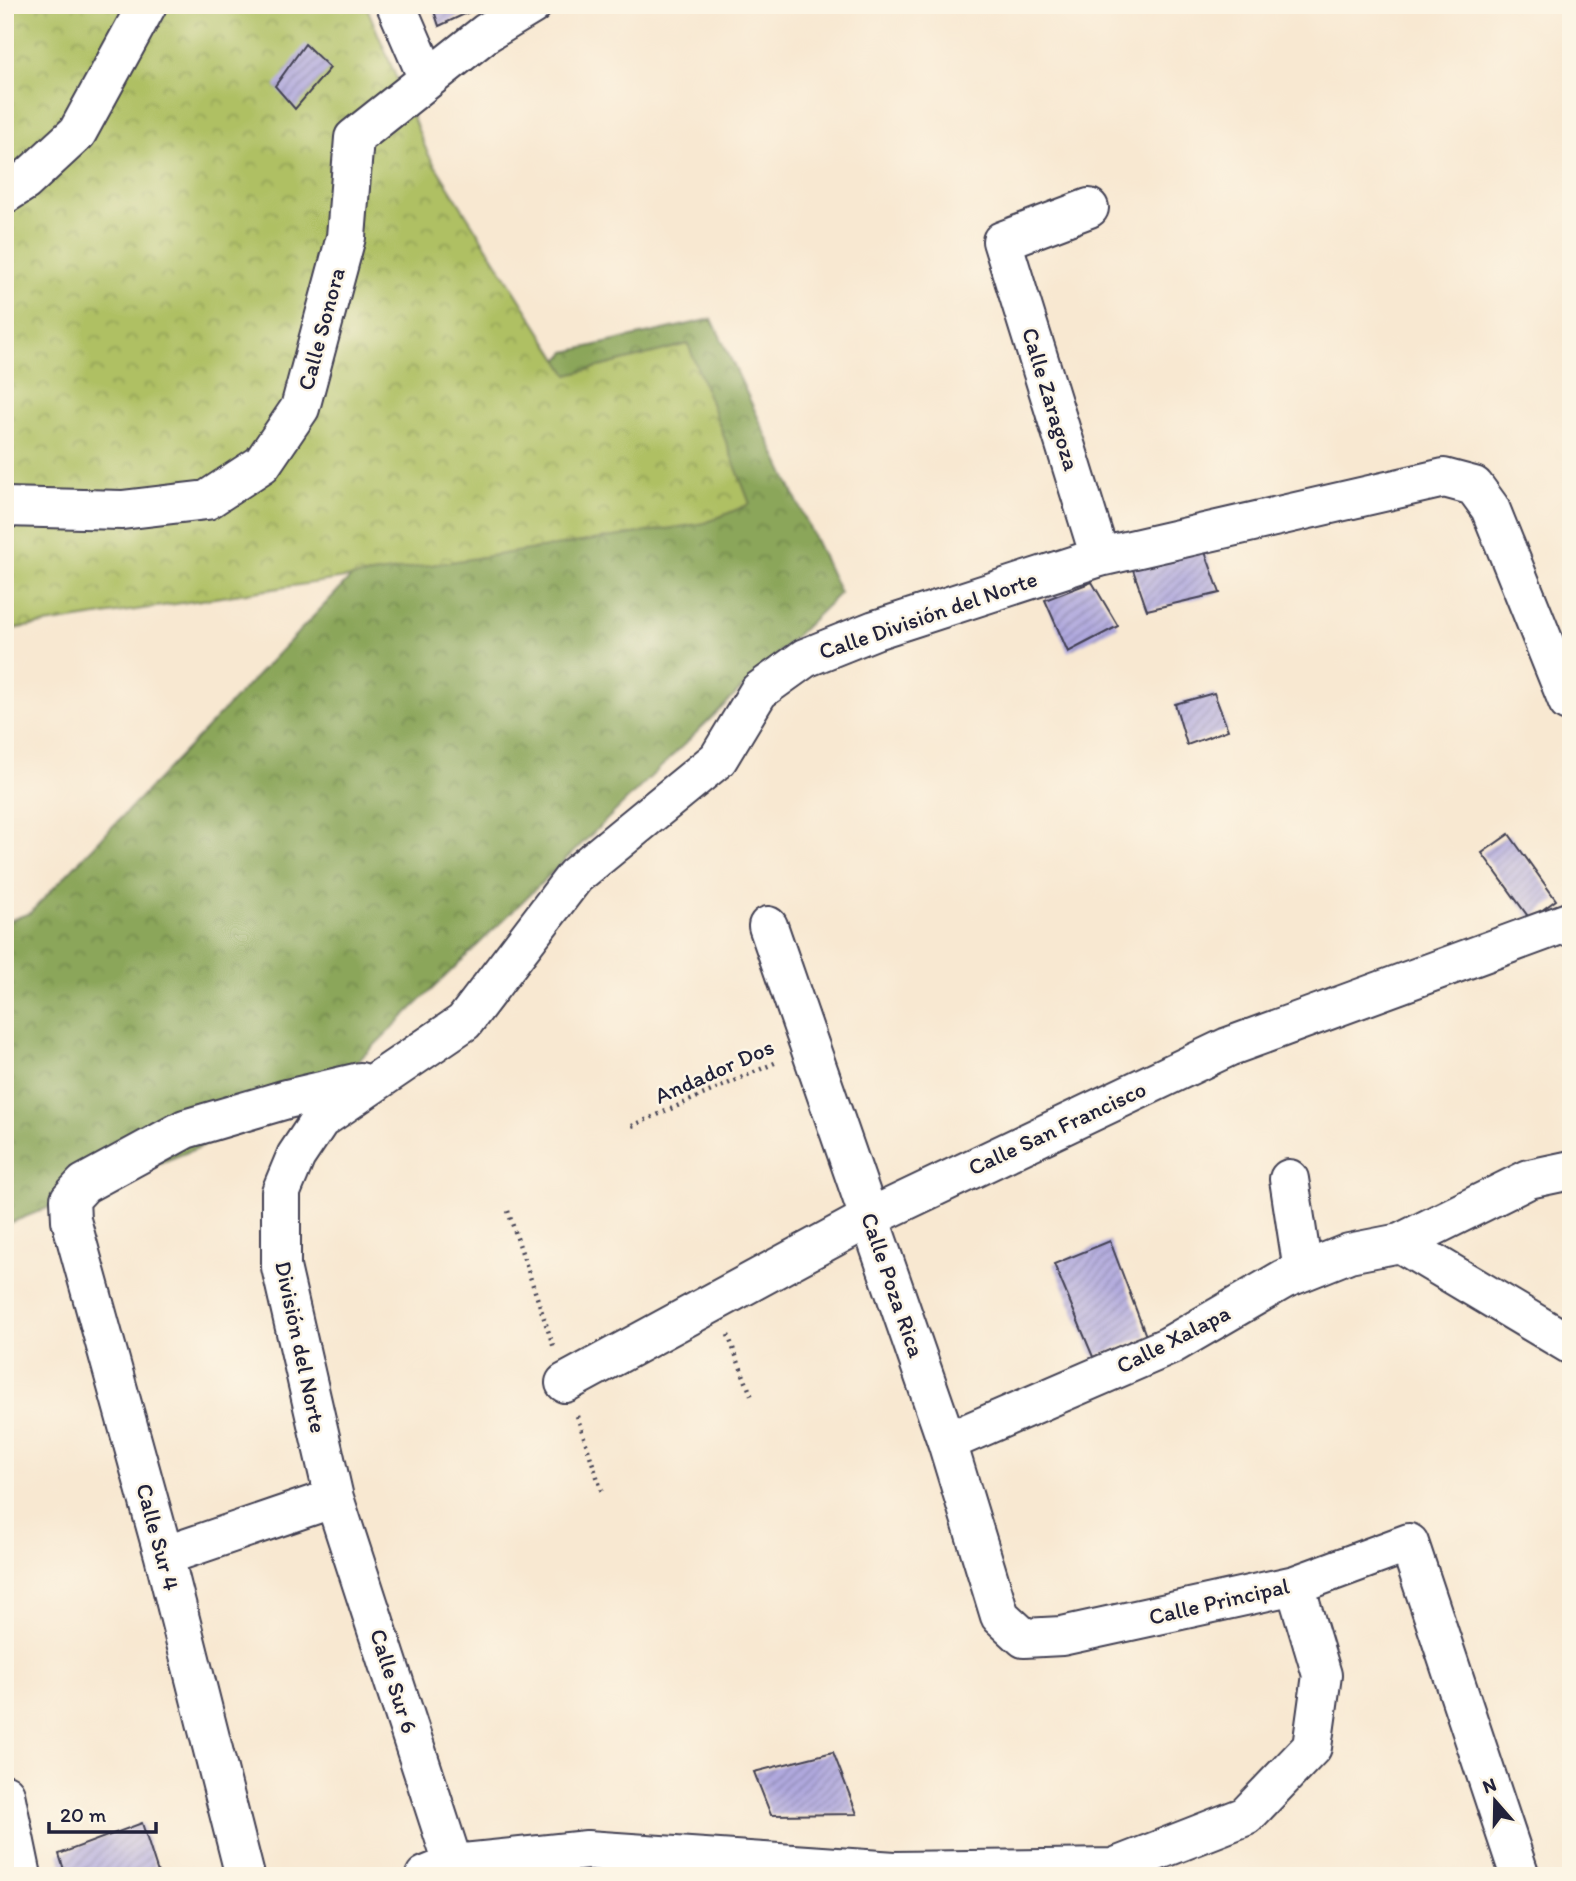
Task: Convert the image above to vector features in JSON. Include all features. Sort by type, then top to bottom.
[{"type":"street","points":[[5,194],[24,182],[77,133],[147,5]]},
{"type":"street","points":[[396,5],[428,79]]},
{"type":"street","name":"Calle Sonora","points":[[5,507],[122,510],[207,500],[262,464],[300,408],[345,237],[355,138],[486,33],[533,5]]},
{"type":"street","name":"Calle Zaragoza","points":[[1089,208],[1002,242],[1100,556]]},
{"type":"street","name":"Calle División del Norte","points":[[296,1156],[320,1119],[464,1022],[575,876],[718,759],[759,691],[805,658],[875,630],[1100,556],[1444,478],[1474,486],[1490,508],[1569,702]]},
{"type":"street","name":"Calle San Francisco","points":[[565,1383],[869,1217],[1228,1047],[1571,921]]},
{"type":"street","name":"Calle Poza Rica","points":[[768,926],[947,1442],[1000,1616],[1024,1638]]},
{"type":"street","name":"Calle División del Norte","points":[[70,1199],[84,1184],[186,1129],[287,1099],[382,1077]]},
{"type":"street","name":"División del Norte","points":[[296,1156],[281,1192],[281,1267],[334,1498]]},
{"type":"street","name":"Calle Xalapa","points":[[947,1442],[1169,1346],[1284,1279],[1349,1253],[1400,1243],[1529,1180],[1571,1170]]},
{"type":"street","points":[[1289,1179],[1303,1271]]},
{"type":"street","name":"Calle Sur 4","points":[[70,1199],[71,1220],[164,1556],[244,1876]]},
{"type":"street","points":[[1400,1243],[1571,1345]]},
{"type":"street","points":[[164,1556],[334,1498]]},
{"type":"street","name":"Calle Sur 6","points":[[334,1498],[445,1872]]},
{"type":"street","name":"Calle Principal","points":[[1024,1638],[1062,1636],[1295,1585],[1409,1543],[1520,1876]]},
{"type":"street","points":[[445,1872],[587,1850],[895,1874],[1078,1872],[1113,1868],[1245,1815],[1312,1747],[1322,1675],[1295,1585]]},
{"type":"street","points":[[5,1794],[22,1876]]},
{"type":"path","name":"Andador Dos","points":[[632,1126],[810,1047]]},
{"type":"path","points":[[715,1301],[753,1400]]},
{"type":"green space","points":[[5,5],[366,5],[428,154],[568,375],[688,344],[750,504],[705,523],[5,630]]},
{"type":"green space","points":[[712,319],[840,593],[318,1100],[5,1225],[5,922],[30,913],[566,352]]},
{"type":"building","points":[[432,5],[484,5],[439,26]]},
{"type":"building","points":[[305,44],[330,68],[295,109],[275,86]]},
{"type":"building","points":[[1201,541],[1220,593],[1147,610],[1130,561]]},
{"type":"building","points":[[1092,582],[1118,626],[1068,652],[1045,600]]},
{"type":"building","points":[[1214,693],[1228,730],[1187,745],[1175,704]]},
{"type":"building","points":[[1509,834],[1556,900],[1530,919],[1482,853]]},
{"type":"building","points":[[1110,1241],[1146,1336],[1093,1357],[1054,1264]]},
{"type":"building","points":[[833,1752],[857,1814],[771,1815],[754,1772]]},
{"type":"building","points":[[142,1823],[159,1876],[66,1876],[59,1854]]}]
